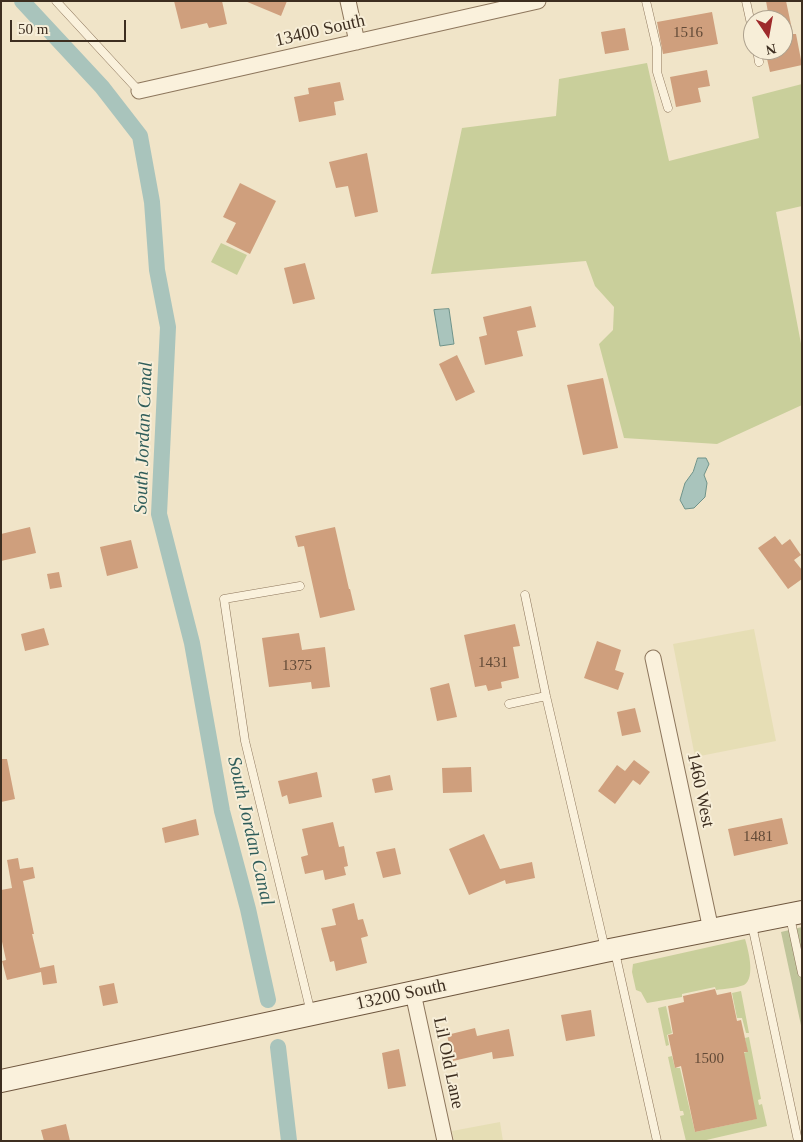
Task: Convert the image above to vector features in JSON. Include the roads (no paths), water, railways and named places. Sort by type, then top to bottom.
[{"type":"street","points":[[348,1],[357,42]]},
{"type":"street","name":"13400 South","points":[[140,91],[538,1]]},
{"type":"street","name":"1460 West","points":[[653,658],[710,930]]},
{"type":"street","name":"13200 South","points":[[1,1081],[795,913]]},
{"type":"street","name":"Lil Old Lane","points":[[413,993],[445,1141]]},
{"type":"lane","points":[[56,1],[140,91]]},
{"type":"lane","points":[[646,1],[657,48],[657,72],[668,108]]},
{"type":"lane","points":[[300,586],[224,599],[245,741],[311,1015]]},
{"type":"lane","points":[[525,595],[546,696],[658,1141]]},
{"type":"lane","points":[[509,704],[546,696]]},
{"type":"lane","points":[[795,913],[802,973]]},
{"type":"lane","points":[[751,922],[798,1141]]},
{"type":"water","points":[[449,309],[454,344],[440,346],[434,310]]},
{"type":"water","points":[[698,458],[706,458],[709,464],[704,475],[707,483],[705,497],[694,508],[685,509],[680,500],[685,483],[693,472]]},
{"type":"waterway","name":"South Jordan Canal","points":[[22,1],[102,87],[140,136],[152,202],[157,270],[168,327],[159,514],[192,643],[222,811],[248,909],[268,1000]]},
{"type":"waterway","name":"South Jordan Canal","points":[[278,1047],[289,1141]]}]
